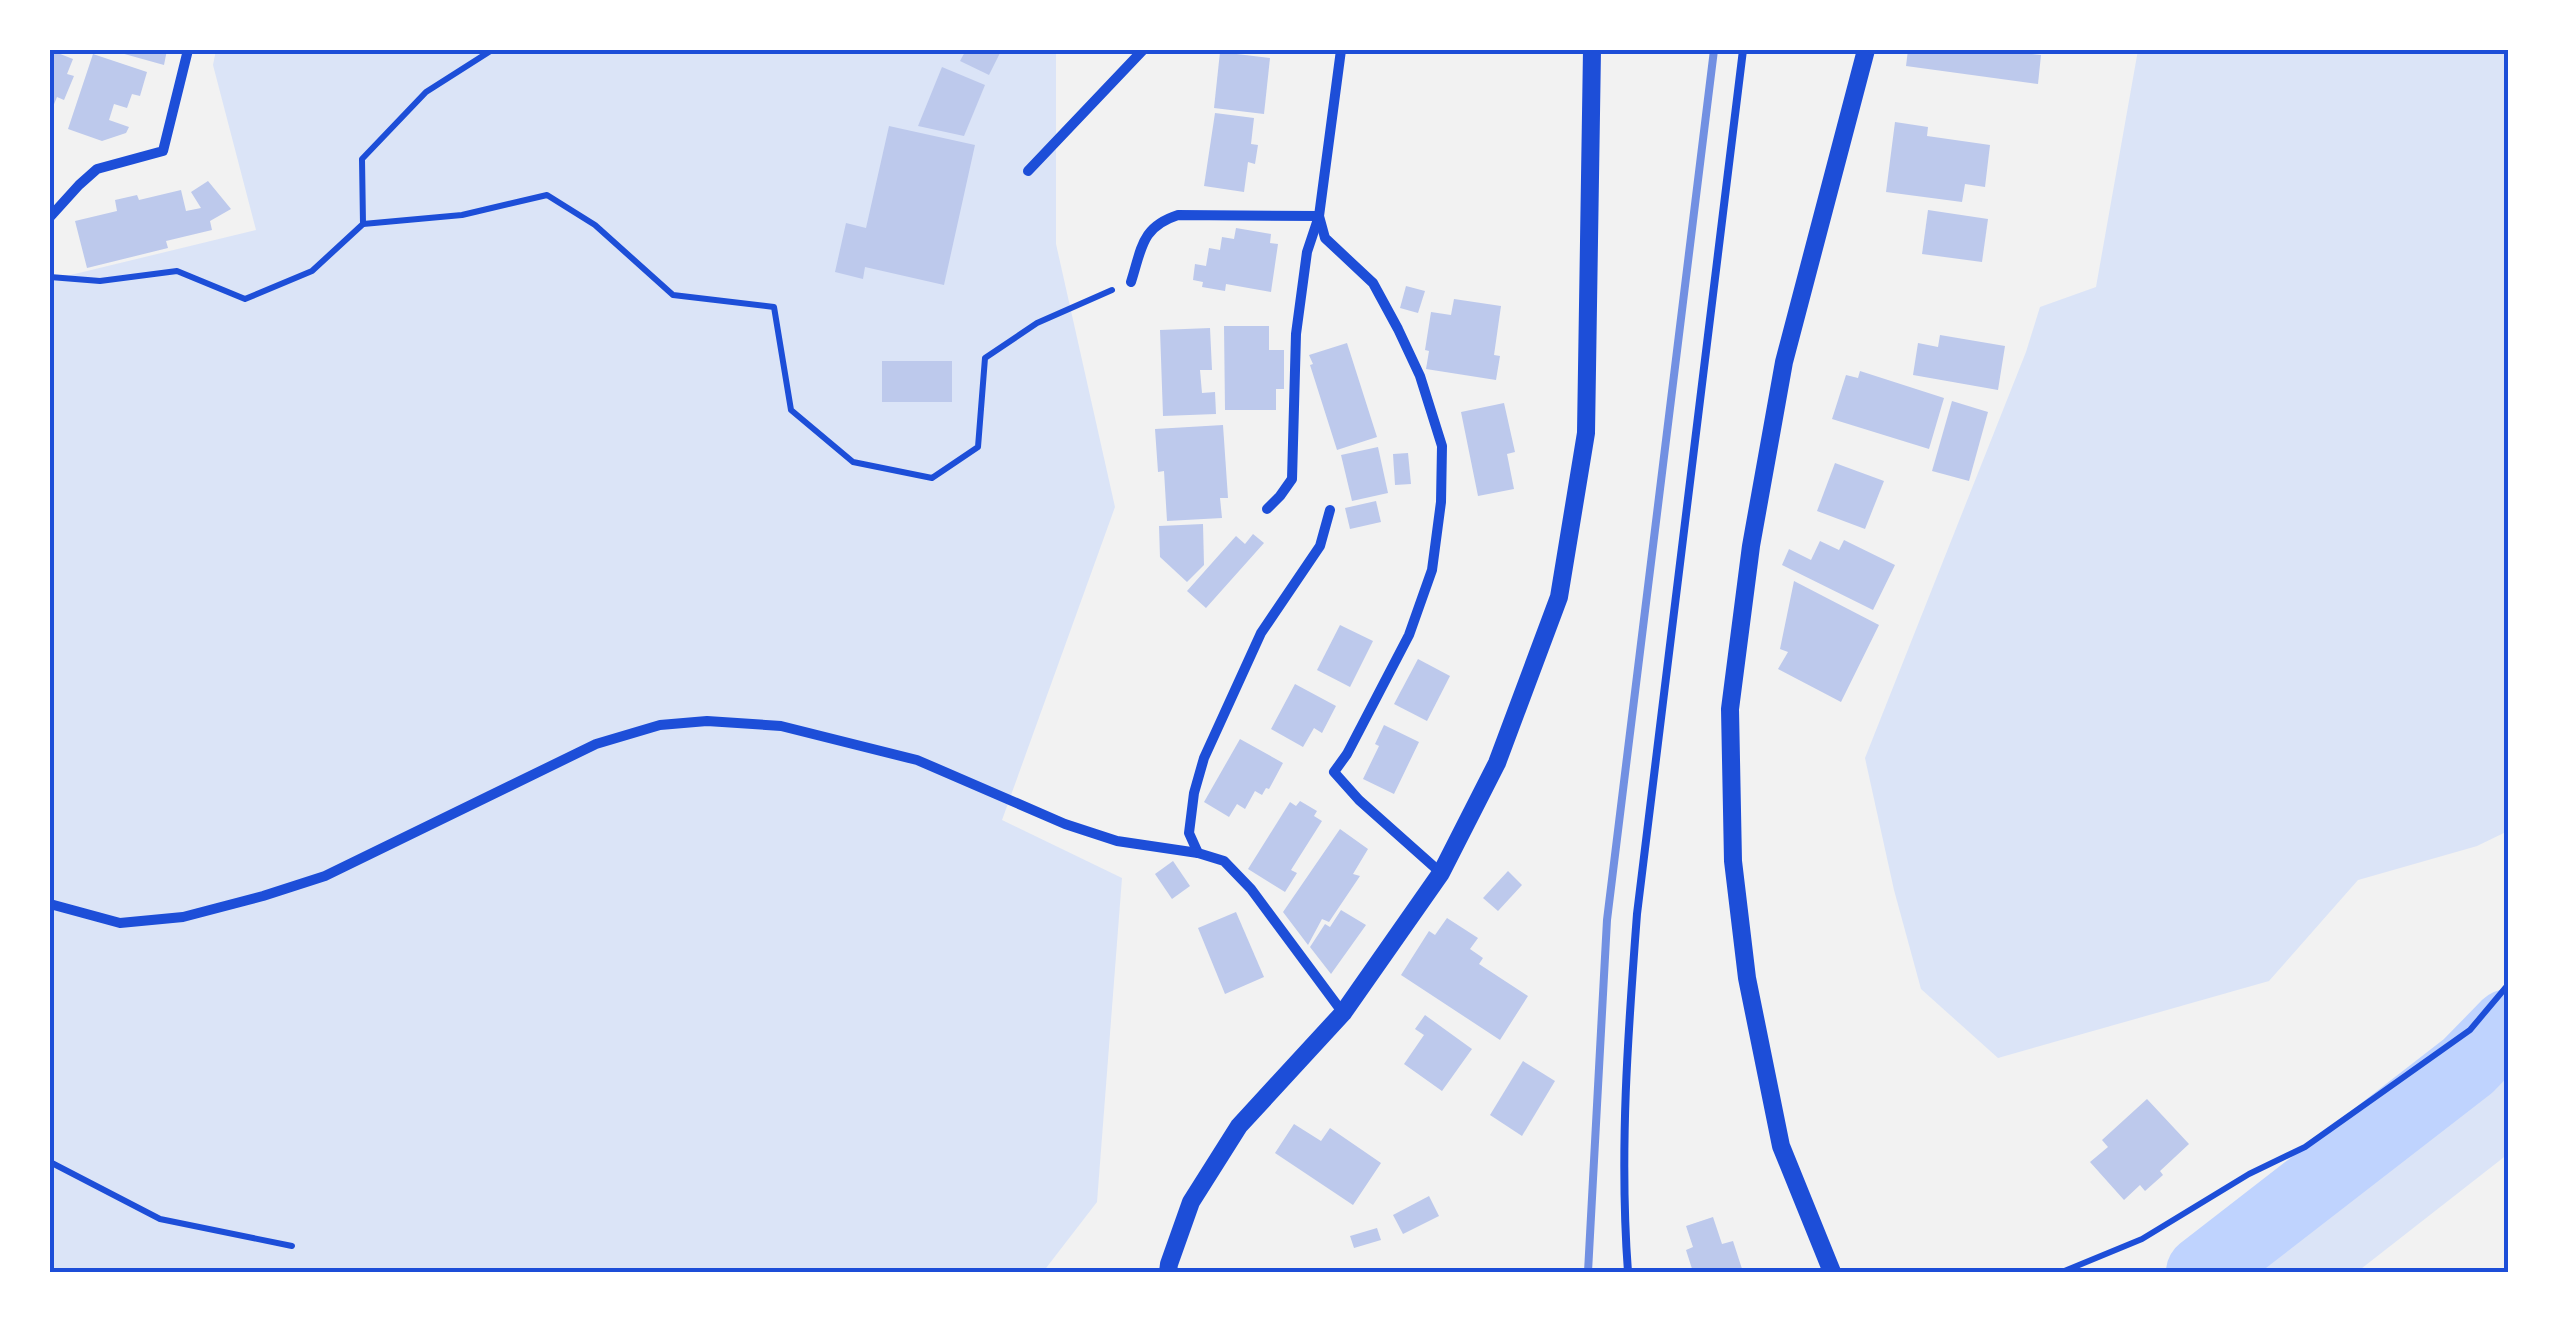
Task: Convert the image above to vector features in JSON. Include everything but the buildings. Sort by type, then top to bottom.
[{"type":"street","points":[[50,217],[98,169],[164,151],[188,50]]},
{"type":"street","points":[[1028,171],[1143,50]]},
{"type":"street","points":[[1267,510],[1292,479],[1296,334],[1307,252],[1319,216],[1341,50]]},
{"type":"street","points":[[1168,1272],[1191,1202],[1239,1126],[1344,1013],[1440,873],[1497,763],[1559,597],[1586,433],[1592,50]]},
{"type":"street","points":[[1832,1272],[1782,1146],[1747,978],[1733,860],[1730,709],[1751,546],[1784,362],[1866,50]]},
{"type":"street","points":[[1131,282],[1149,230],[1163,220],[1178,215],[1319,216]]},
{"type":"street","points":[[1319,216],[1325,238],[1373,283],[1420,376],[1442,446],[1441,502],[1432,570],[1409,634],[1334,772],[1359,800],[1440,873]]},
{"type":"street","points":[[1198,852],[1189,834],[1194,793],[1204,758],[1260,633],[1320,546],[1330,510]]},
{"type":"street","points":[[50,904],[120,922],[183,917],[325,876],[596,744],[660,726],[707,721],[781,726],[917,760],[1065,824],[1117,841],[1198,852],[1224,861],[1251,889],[1344,1013]]},
{"type":"lane","points":[[1628,1272],[1626,1134],[1636,914],[1744,50]]},
{"type":"path","points":[[363,224],[362,159],[426,92],[492,50]]},
{"type":"path","points":[[50,276],[100,281],[178,271],[245,299],[312,271],[363,224],[462,215],[547,196],[595,226],[674,294],[774,307],[791,410],[853,462],[932,478],[978,447],[985,358],[1037,324],[1131,282]]},
{"type":"path","points":[[2062,1272],[2142,1239],[2248,1174],[2305,1147],[2470,1030],[2507,986]]},
{"type":"path","points":[[50,1162],[160,1219],[292,1246]]},
{"type":"shaded area","points":[[216,50],[1056,50],[1056,244],[1115,507],[1002,820],[1122,878],[1097,1202],[1043,1272],[50,1272],[50,280],[256,230],[213,65]]},
{"type":"shaded area","points":[[2138,50],[2508,50],[2508,831],[2477,846],[2358,880],[2269,981],[1998,1058],[1921,989],[1865,758],[2026,352],[2040,307],[2096,287]]},
{"type":"shaded area","points":[[2508,1050],[2508,1154],[2357,1272],[2238,1272],[2311,1218]]},
{"type":"waterway","points":[[2202,1272],[2468,1066],[2508,1025]]},
{"type":"railway","points":[[1588,1272],[1607,920],[1714,50]]}]
